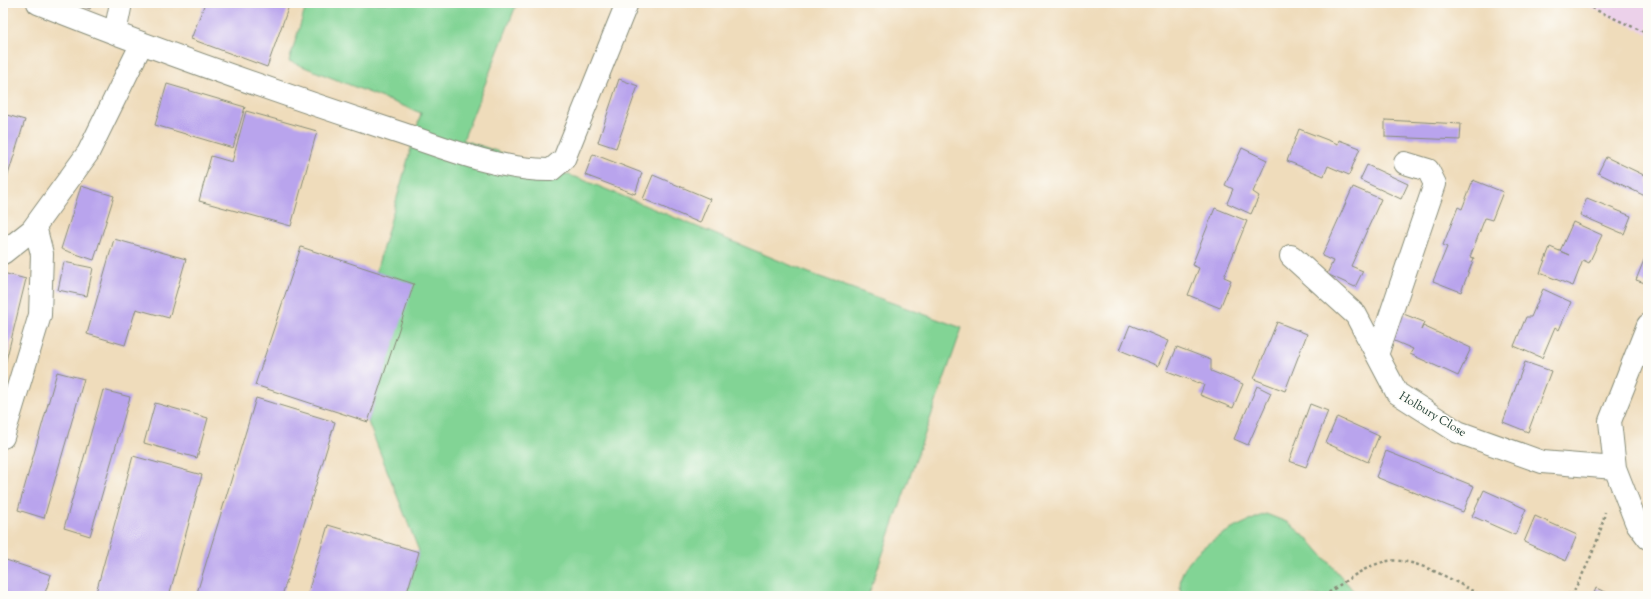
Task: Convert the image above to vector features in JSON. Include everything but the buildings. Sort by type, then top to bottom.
[{"type":"street","points":[[38,3],[142,43],[324,108],[457,151],[529,171],[551,170],[564,159],[626,3]]},
{"type":"street","points":[[115,33],[121,3]]},
{"type":"street","points":[[3,253],[35,226],[88,153],[142,43]]},
{"type":"street","points":[[1377,355],[1435,184],[1428,170],[1405,163]]},
{"type":"street","points":[[3,437],[40,315],[42,254],[35,226]]},
{"type":"street","name":"Holbury Close","points":[[1292,256],[1356,315],[1397,393],[1458,432],[1542,462],[1615,468]]},
{"type":"street","points":[[1648,326],[1610,421],[1615,468],[1636,522],[1648,538]]},
{"type":"path","points":[[1581,3],[1648,34]]},
{"type":"path","points":[[1571,596],[1584,573],[1601,532],[1606,511]]},
{"type":"path","points":[[1324,596],[1344,581],[1388,561],[1403,562],[1423,567],[1482,596]]},
{"type":"path","points":[[1561,596],[1573,593]]},
{"type":"shaded area","points":[[1581,3],[1648,3],[1648,34]]},
{"type":"green space","points":[[307,3],[517,3],[463,140],[581,179],[809,273],[962,328],[868,596],[406,596],[419,551],[368,422],[413,284],[376,272],[421,113],[289,61]]},
{"type":"green space","points":[[1266,514],[1289,523],[1310,541],[1358,596],[1182,596],[1180,581],[1185,567],[1195,555],[1223,534]]}]
